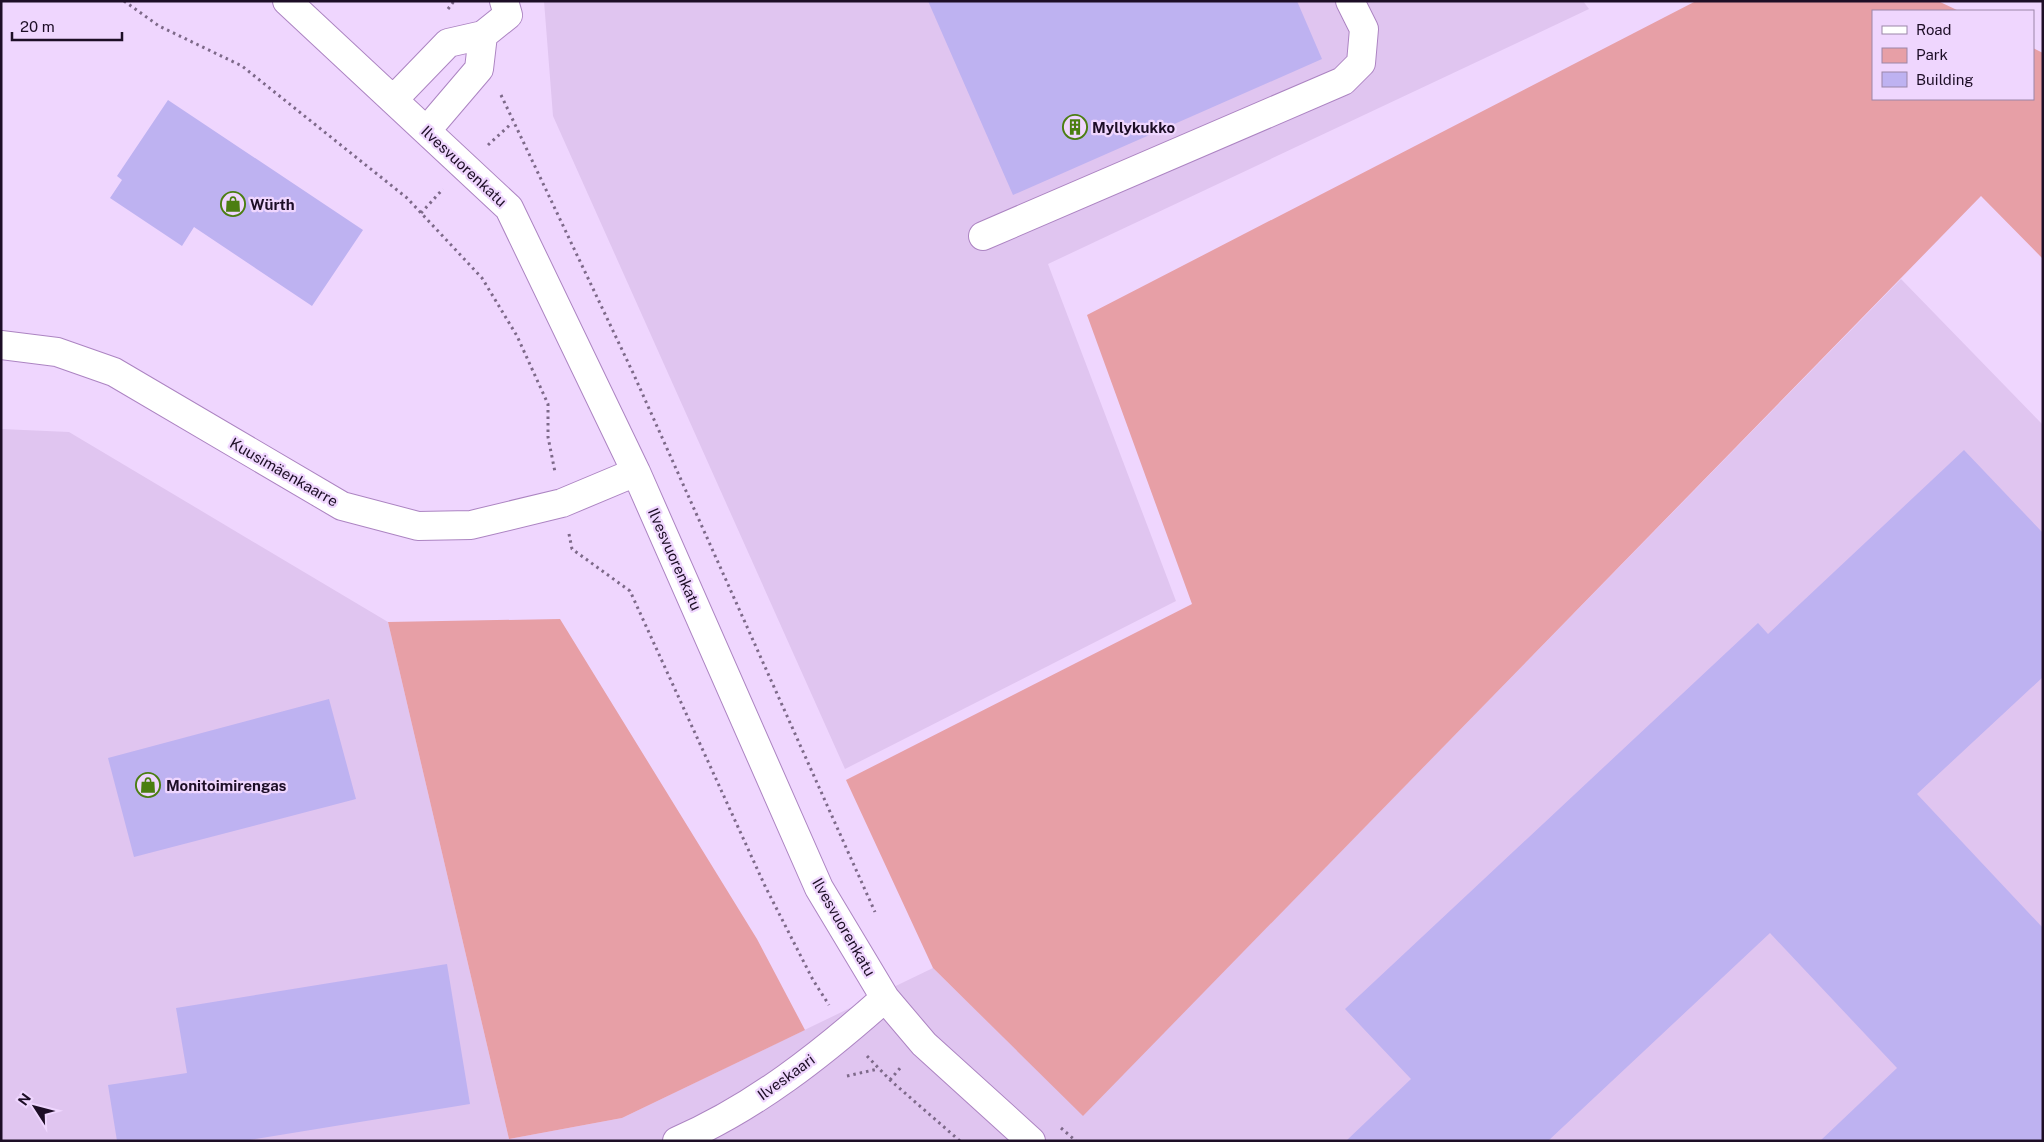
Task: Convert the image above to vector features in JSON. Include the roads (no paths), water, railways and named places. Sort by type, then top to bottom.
[{"type":"street","name":"Ilvesvuorenkatu","points":[[287,1],[509,208],[636,472],[819,888],[885,998],[924,1044],[1031,1141]]},
{"type":"street","points":[[393,100],[448,43],[482,35],[508,15],[504,1]]},
{"type":"street","points":[[983,236],[1344,81],[1361,63],[1364,29],[1350,1]]},
{"type":"street","points":[[427,130],[479,69],[482,35]]},
{"type":"street","name":"Kuusimäenkaarre","points":[[1,345],[58,352],[114,372],[342,506],[418,526],[471,525],[562,503],[636,472]]},
{"type":"street","name":"Ilveskaari","points":[[677,1141],[715,1125],[745,1107],[846,1032],[885,998]]},
{"type":"place","name":"Myllykukko","points":[[1075,127]]},
{"type":"place","name":"Würth","points":[[233,204]]},
{"type":"place","name":"Monitoimirengas","points":[[148,785]]}]
